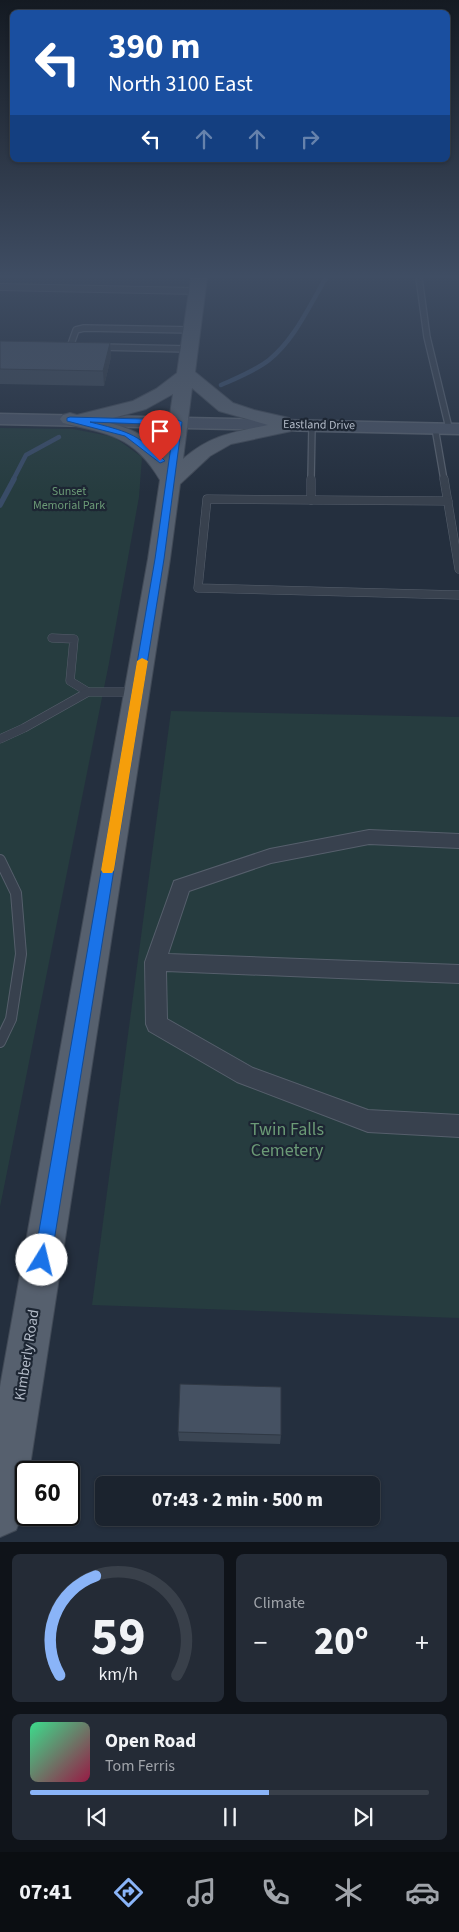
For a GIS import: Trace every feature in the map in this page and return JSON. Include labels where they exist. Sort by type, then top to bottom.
[{"type":"main road","points":[[70,419],[125,411],[143,404],[170,389],[189,351],[226,406],[249,415],[303,425]]},
{"type":"main road","name":"Kimberly Road","points":[[0,1514],[137,692],[171,481],[189,351]]},
{"type":"main road","name":"Eastland Drive","points":[[0,418],[448,428]]},
{"type":"main road","points":[[70,419],[128,434],[148,448],[160,461],[171,481],[203,452],[225,440],[303,425]]},
{"type":"street","points":[[459,841],[369,837],[270,856],[181,886],[155,962],[157,1024],[245,1075],[368,1121],[459,1126]]},
{"type":"street","points":[[155,962],[459,974]]},
{"type":"lane","points":[[164,350],[189,351]]},
{"type":"lane","points":[[183,350],[189,351]]},
{"type":"lane","points":[[430,350],[448,428],[448,501],[459,569]]},
{"type":"lane","points":[[303,425],[311,500]]},
{"type":"lane","points":[[448,501],[207,500],[198,588],[459,595]]},
{"type":"lane","points":[[52,638],[74,639],[70,681],[88,692]]},
{"type":"lane","points":[[0,739],[24,728],[88,692],[137,692]]},
{"type":"lane","points":[[0,860],[16,893],[21,954],[12,1018],[0,1042]]},
{"type":"green space","name":"Sunset Memorial Park","points":[[0,428],[73,429],[114,437],[142,457],[139,497],[109,663],[0,1207]]},
{"type":"green space","name":"Twin Falls Cemetery","points":[[171,711],[459,717],[459,1318],[92,1305]]},
{"type":"building","points":[[0,350],[108,350],[103,371],[0,369]]},
{"type":"building","points":[[180,1384],[281,1387],[281,1435],[178,1432]]},
{"type":"waterway","points":[[221,385],[258,368],[280,350]]},
{"type":"waterway","points":[[13,480],[26,455],[59,437]]},
{"type":"waterway","points":[[0,505],[14,479]]},
{"type":"slow traffic","points":[[107,870],[142,661]]},
{"type":"route","points":[[42,1260],[159,559],[178,422],[70,419],[128,434],[148,448],[160,461]]}]
